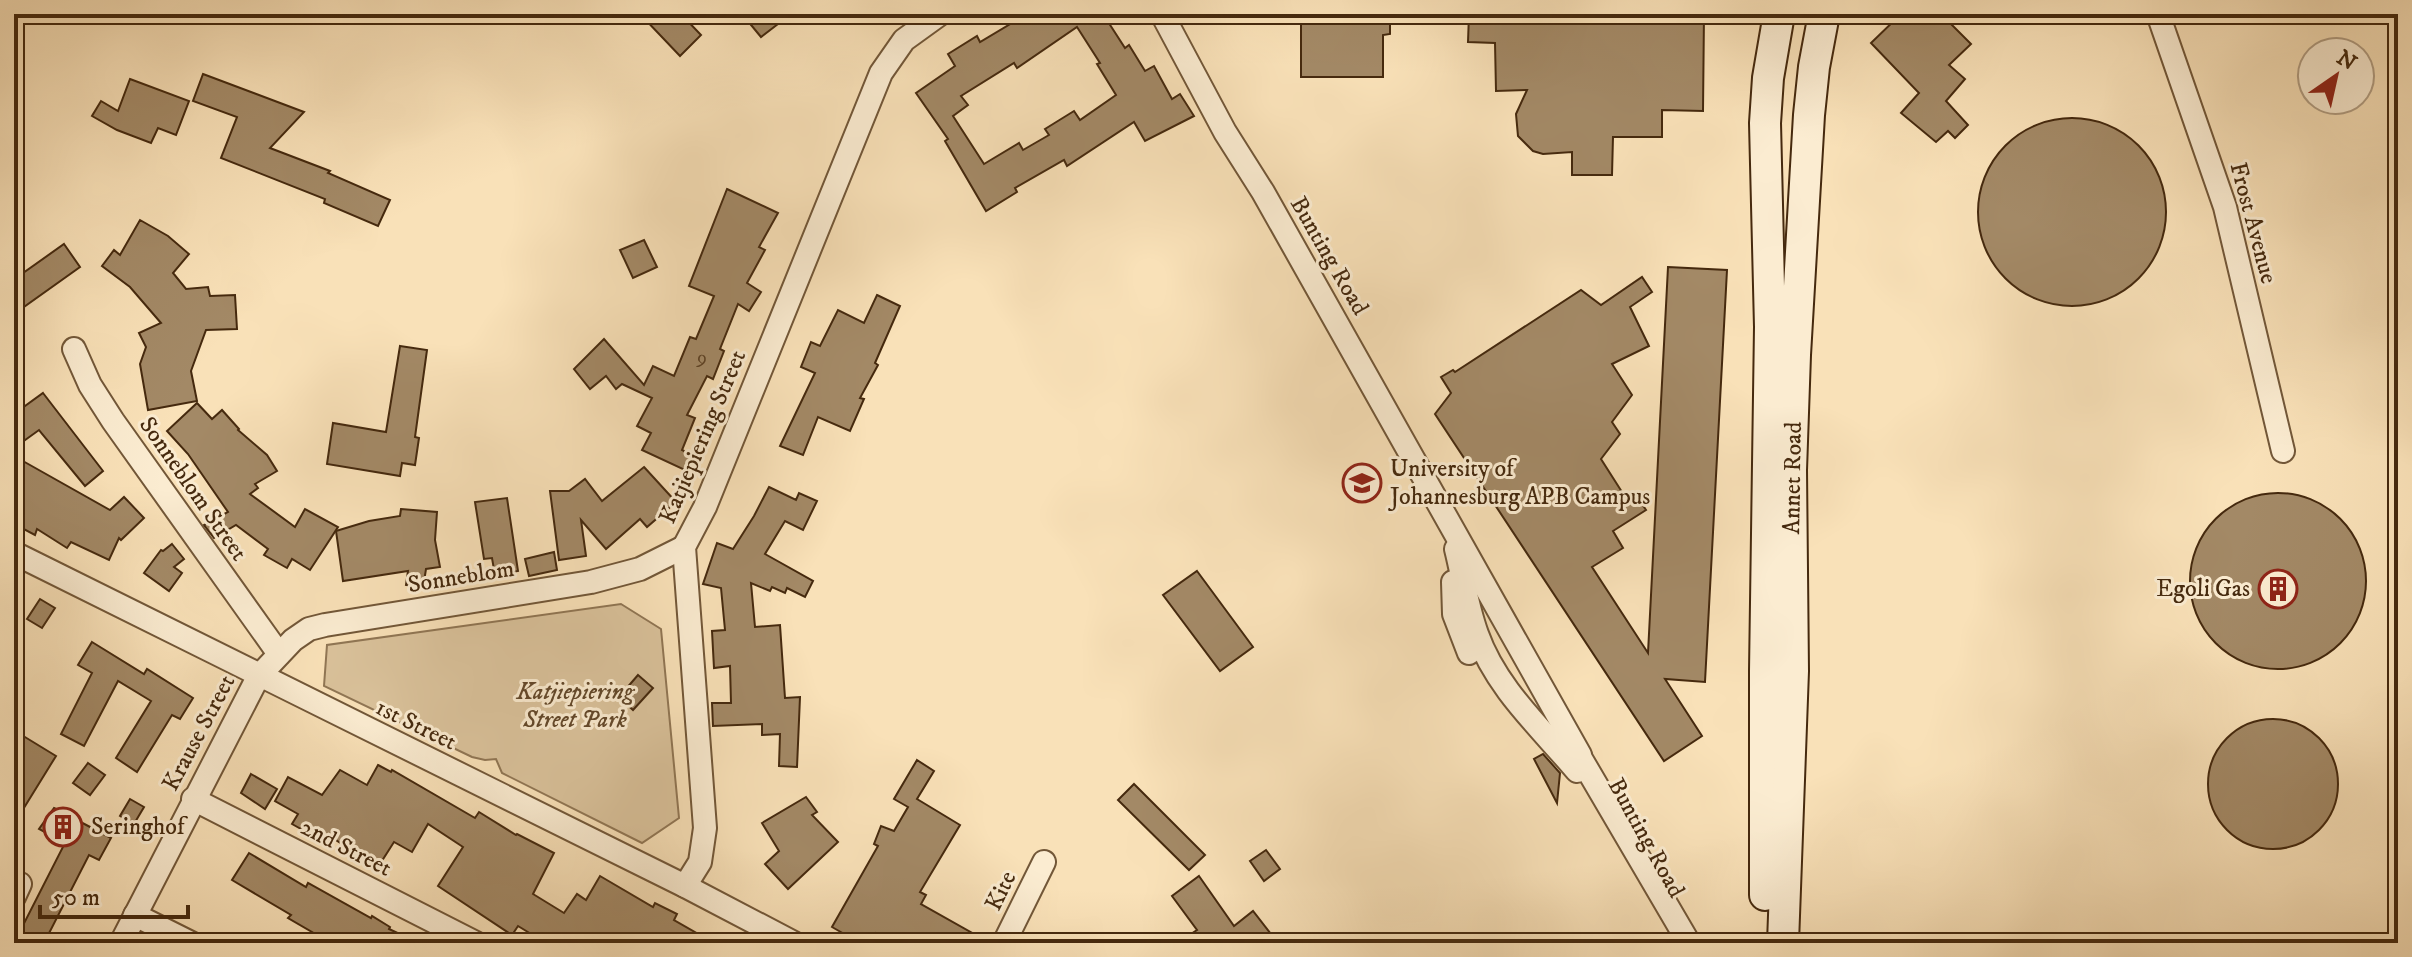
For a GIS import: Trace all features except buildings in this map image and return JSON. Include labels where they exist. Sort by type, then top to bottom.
[{"type":"main road","name":"Annet Road","points":[[1779,14],[1768,78],[1765,123],[1779,671],[1777,839],[1783,943]]},
{"type":"main road","name":"Annet Road","points":[[1779,671],[1809,115],[1824,14]]},
{"type":"main road","name":"Annet Road","points":[[1764,943],[1777,839]]},
{"type":"street","name":"Katjiepiering Street","points":[[685,886],[700,862],[705,828],[684,547],[705,507],[881,73],[904,40],[940,14]]},
{"type":"street","name":"Bunting Road","points":[[1162,14],[1225,132],[1263,192],[1451,524],[1514,657],[1580,755],[1689,943]]},
{"type":"street","name":"Frost Avenue","points":[[2158,14],[2225,207],[2283,451]]},
{"type":"street","name":"Sonneblom Street","points":[[74,349],[90,385],[113,421],[279,654]]},
{"type":"street","name":"Bunting Road","points":[[1451,524],[1469,607],[1481,643],[1500,679],[1582,779],[1675,943]]},
{"type":"street","name":"Sonneblom","points":[[258,677],[309,629],[591,582],[640,569],[684,547]]},
{"type":"street","name":"1st Street","points":[[14,553],[794,943]]},
{"type":"street","name":"Krause Street","points":[[121,943],[258,677]]},
{"type":"street","name":"2nd Street","points":[[193,799],[476,943]]},
{"type":"street","name":"Kite","points":[[1004,943],[1044,862]]},
{"type":"street","points":[[135,915],[191,943]]},
{"type":"green space","name":"Katjiepiering Street Park","points":[[621,604],[661,629],[679,818],[642,843],[502,773],[496,759],[472,757],[324,686],[327,645]]},
{"type":"place","name":"University of Johannesburg APB Campus","points":[[1362,483]]},
{"type":"place","name":"Egoli Gas","points":[[2278,589]]},
{"type":"place","name":"Seringhof","points":[[63,827]]}]
